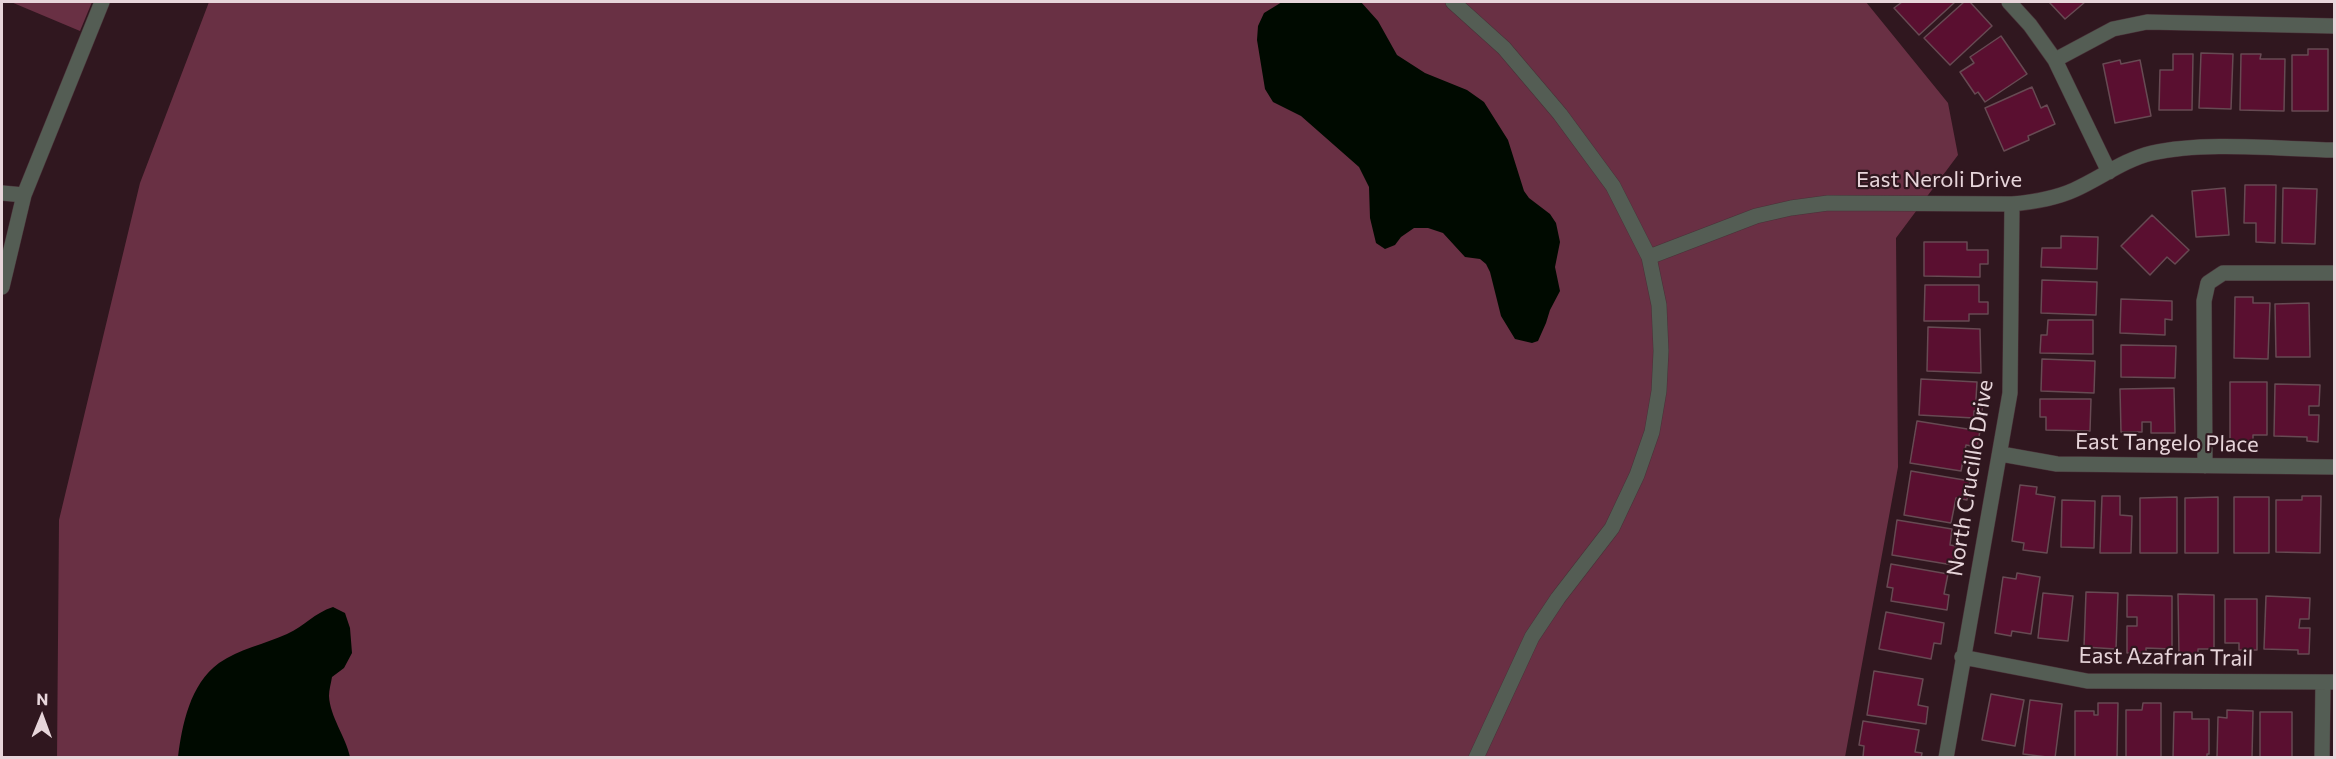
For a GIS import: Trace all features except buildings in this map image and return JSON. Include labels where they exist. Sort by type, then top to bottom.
[{"type":"street","points":[[2,287],[24,195],[102,2]]},
{"type":"street","points":[[1453,2],[1504,48],[1560,114],[1613,186],[1649,256],[1659,305],[1661,351],[1659,391],[1652,432],[1637,475],[1612,528],[1558,598],[1532,637],[1476,758]]},
{"type":"street","points":[[2009,2],[2030,25],[2055,60],[2109,172]]},
{"type":"street","points":[[2055,60],[2113,29],[2147,22],[2334,26]]},
{"type":"street","name":"East Neroli Drive","points":[[1649,256],[1756,216],[1791,208],[1828,203],[2012,204],[2042,201],[2074,190],[2126,162],[2153,153],[2194,148],[2334,150]]},
{"type":"street","points":[[2,193],[24,195]]},
{"type":"street","name":"North Crucillo Drive","points":[[1946,758],[2010,393],[2012,204]]},
{"type":"street","points":[[2205,466],[2204,300],[2208,283],[2223,273],[2334,273]]},
{"type":"street","name":"East Tangelo Place","points":[[2001,454],[2057,464],[2334,467]]},
{"type":"street","name":"East Azafran Trail","points":[[1962,657],[2087,681],[2329,682]]},
{"type":"street","points":[[2322,758],[2329,682]]},
{"type":"shaded area","points":[[11,2],[92,2],[80,31]]},
{"type":"shaded area","points":[[209,2],[1866,2],[1948,103],[1958,155],[1896,238],[1898,467],[1845,757],[57,758],[59,520],[140,183]]},
{"type":"shaded area","points":[[1282,2],[1361,2],[1378,21],[1397,55],[1425,73],[1467,90],[1484,102],[1508,140],[1524,191],[1529,198],[1550,214],[1556,223],[1560,242],[1555,267],[1560,291],[1538,341],[1532,343],[1515,339],[1501,316],[1486,264],[1480,259],[1465,257],[1443,233],[1428,228],[1414,228],[1401,237],[1395,245],[1385,249],[1376,243],[1370,218],[1369,187],[1359,167],[1301,116],[1273,102],[1265,89],[1257,40],[1258,26],[1264,13]]},
{"type":"shaded area","points":[[333,607],[345,613],[350,628],[352,653],[344,668],[332,677],[329,696],[332,712],[350,757],[178,757],[189,706],[201,682],[209,672],[227,658],[287,634]]}]
